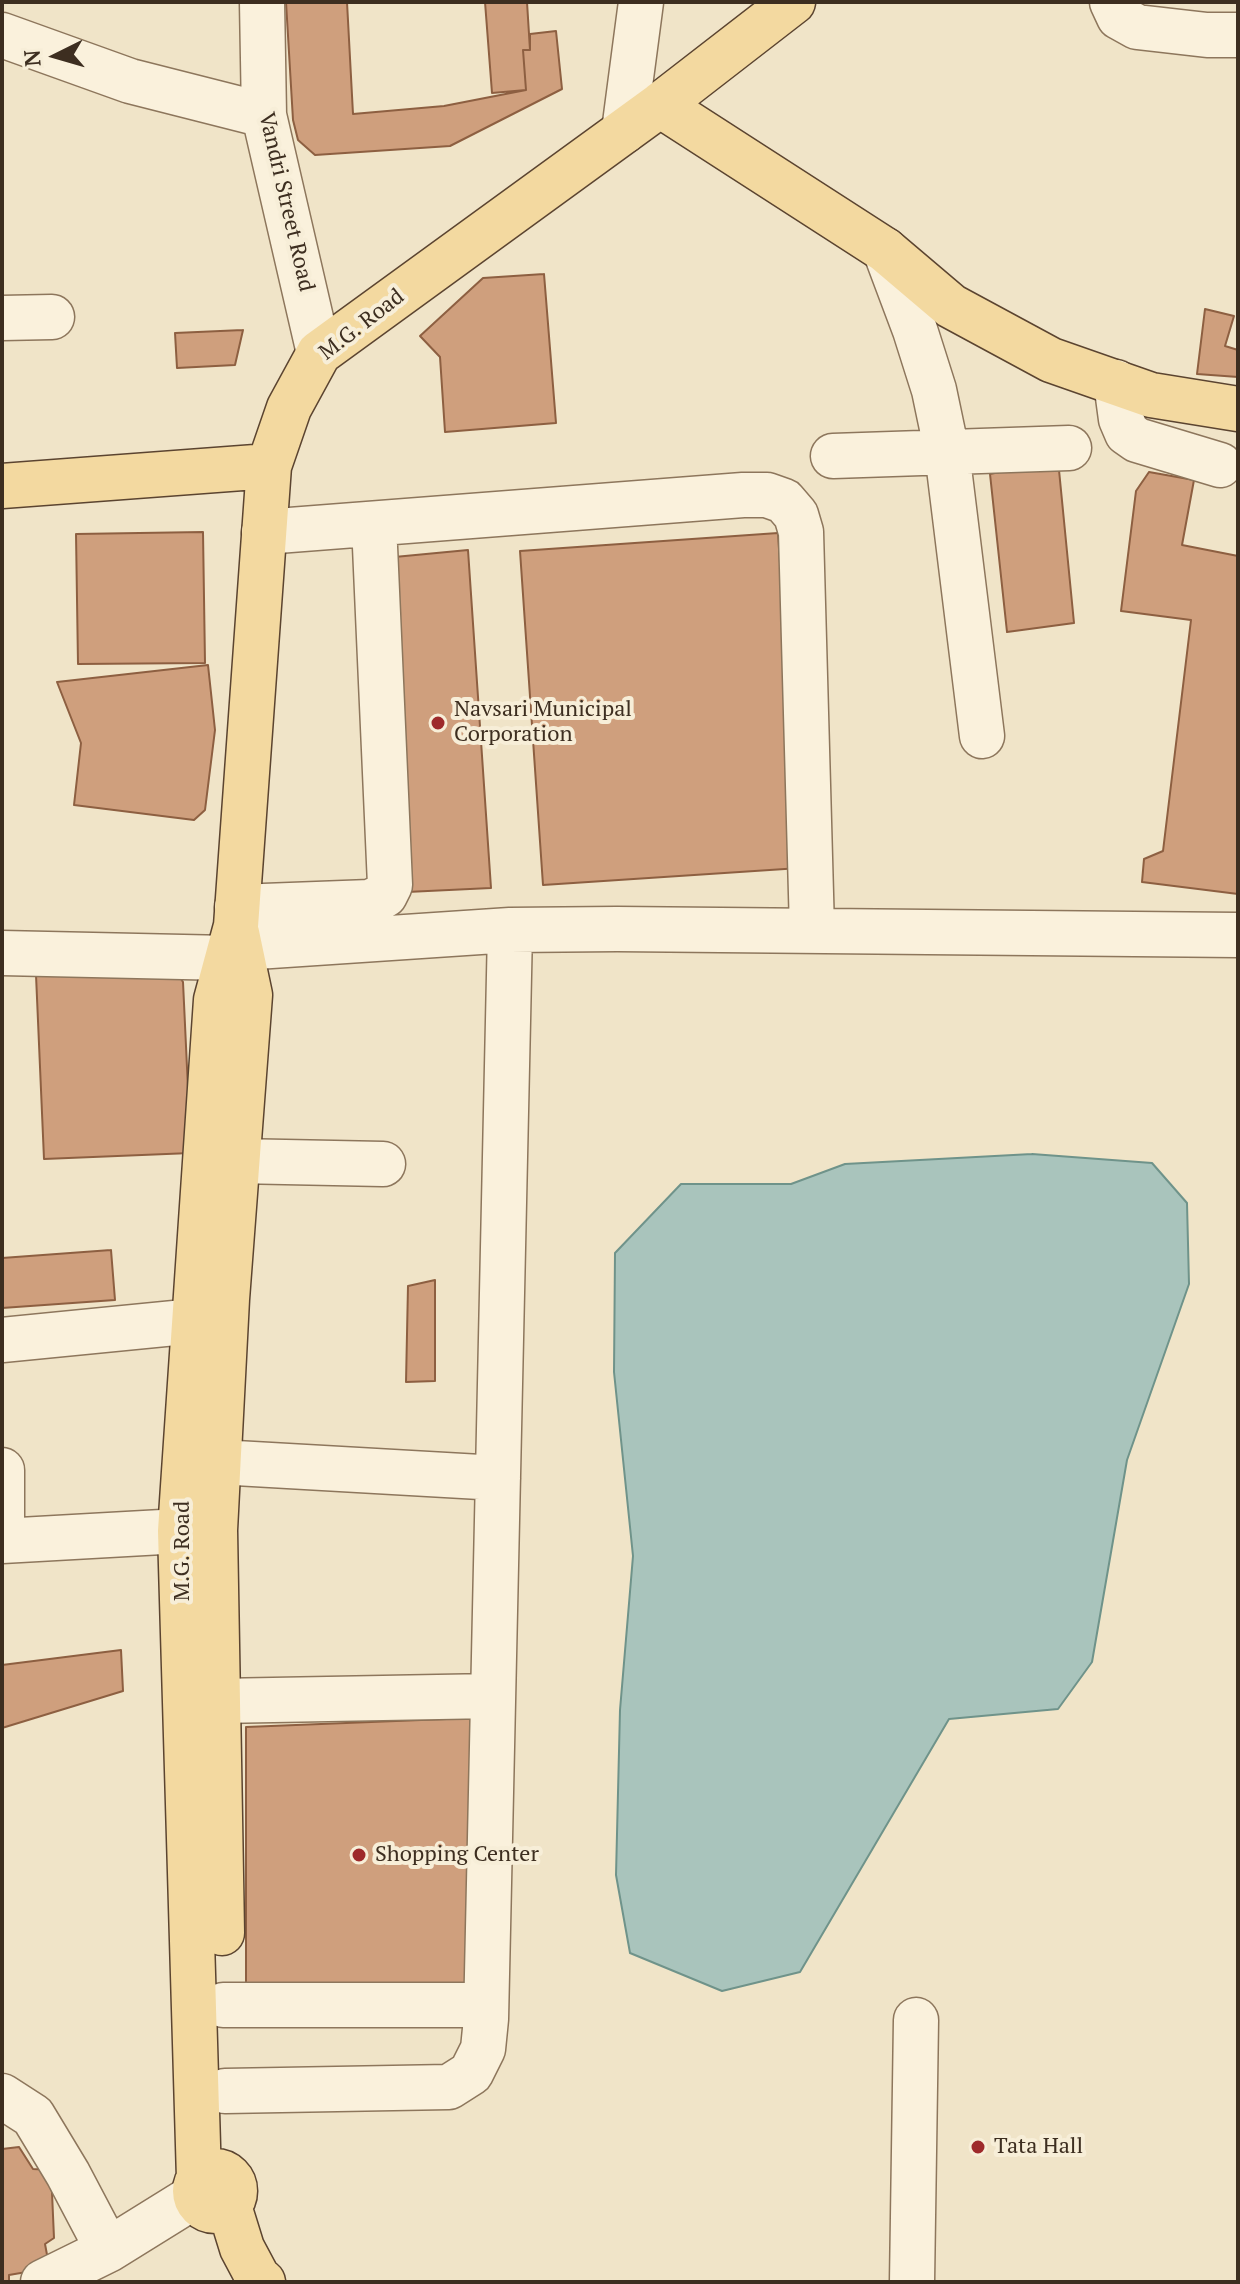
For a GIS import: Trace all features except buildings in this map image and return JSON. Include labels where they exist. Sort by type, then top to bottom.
[{"type":"main road","name":"M.G. Road","points":[[233,2282],[211,2193],[180,1531],[216,1000],[236,935],[269,466],[289,408],[319,353],[797,4]]},
{"type":"main road","points":[[660,105],[885,250],[951,306],[1051,360],[1151,395],[1238,409]]},
{"type":"main road","points":[[2,486],[269,466]]},
{"type":"main road","name":"M.G. Road","points":[[236,935],[250,995],[236,1161],[215,1530],[225,2091],[211,2193],[263,2282]]},
{"type":"street","name":"Vandri Street Road","points":[[262,2],[264,115],[319,353]]},
{"type":"street","points":[[624,131],[641,2]]},
{"type":"street","points":[[1112,2],[1119,17],[1137,27],[1207,35],[1238,35]]},
{"type":"street","points":[[2,35],[130,81],[264,115]]},
{"type":"street","points":[[885,250],[934,390],[947,452],[982,736]]},
{"type":"street","points":[[2,318],[52,317]]},
{"type":"street","points":[[1116,382],[1121,419],[1127,433],[1137,440],[1220,465]]},
{"type":"street","points":[[833,456],[1069,448]]},
{"type":"street","points":[[264,532],[743,495],[767,495],[784,501],[796,515],[801,532],[812,930]]},
{"type":"street","points":[[236,935],[370,902],[385,895],[390,885],[374,524]]},
{"type":"street","points":[[225,2091],[449,2087],[471,2073],[483,2049],[510,930]]},
{"type":"street","points":[[2,953],[236,935],[510,930],[1238,935]]},
{"type":"street","points":[[236,1161],[383,1164]]},
{"type":"street","points":[[2,1340],[195,1321]]},
{"type":"street","points":[[218,1462],[498,1478]]},
{"type":"street","points":[[2,1470],[2,1524]]},
{"type":"street","points":[[2,1541],[180,1531]]},
{"type":"street","points":[[218,1701],[493,1696]]},
{"type":"street","points":[[223,2005],[486,2005]]},
{"type":"street","points":[[912,2282],[916,2020]]},
{"type":"street","points":[[2,2096],[33,2116],[108,2250]]},
{"type":"street","points":[[43,2282],[211,2193]]},
{"type":"water","points":[[1032,1154],[1152,1163],[1187,1203],[1189,1284],[1127,1460],[1092,1662],[1058,1709],[949,1719],[800,1972],[722,1991],[630,1953],[616,1875],[620,1710],[633,1556],[614,1372],[615,1253],[681,1184],[791,1184],[845,1164]]},
{"type":"place","name":"Navsari Municipal Corporation","points":[[438,723]]},
{"type":"place","name":"Shopping Center","points":[[359,1855]]},
{"type":"place","name":"Tata Hall","points":[[978,2147]]}]
